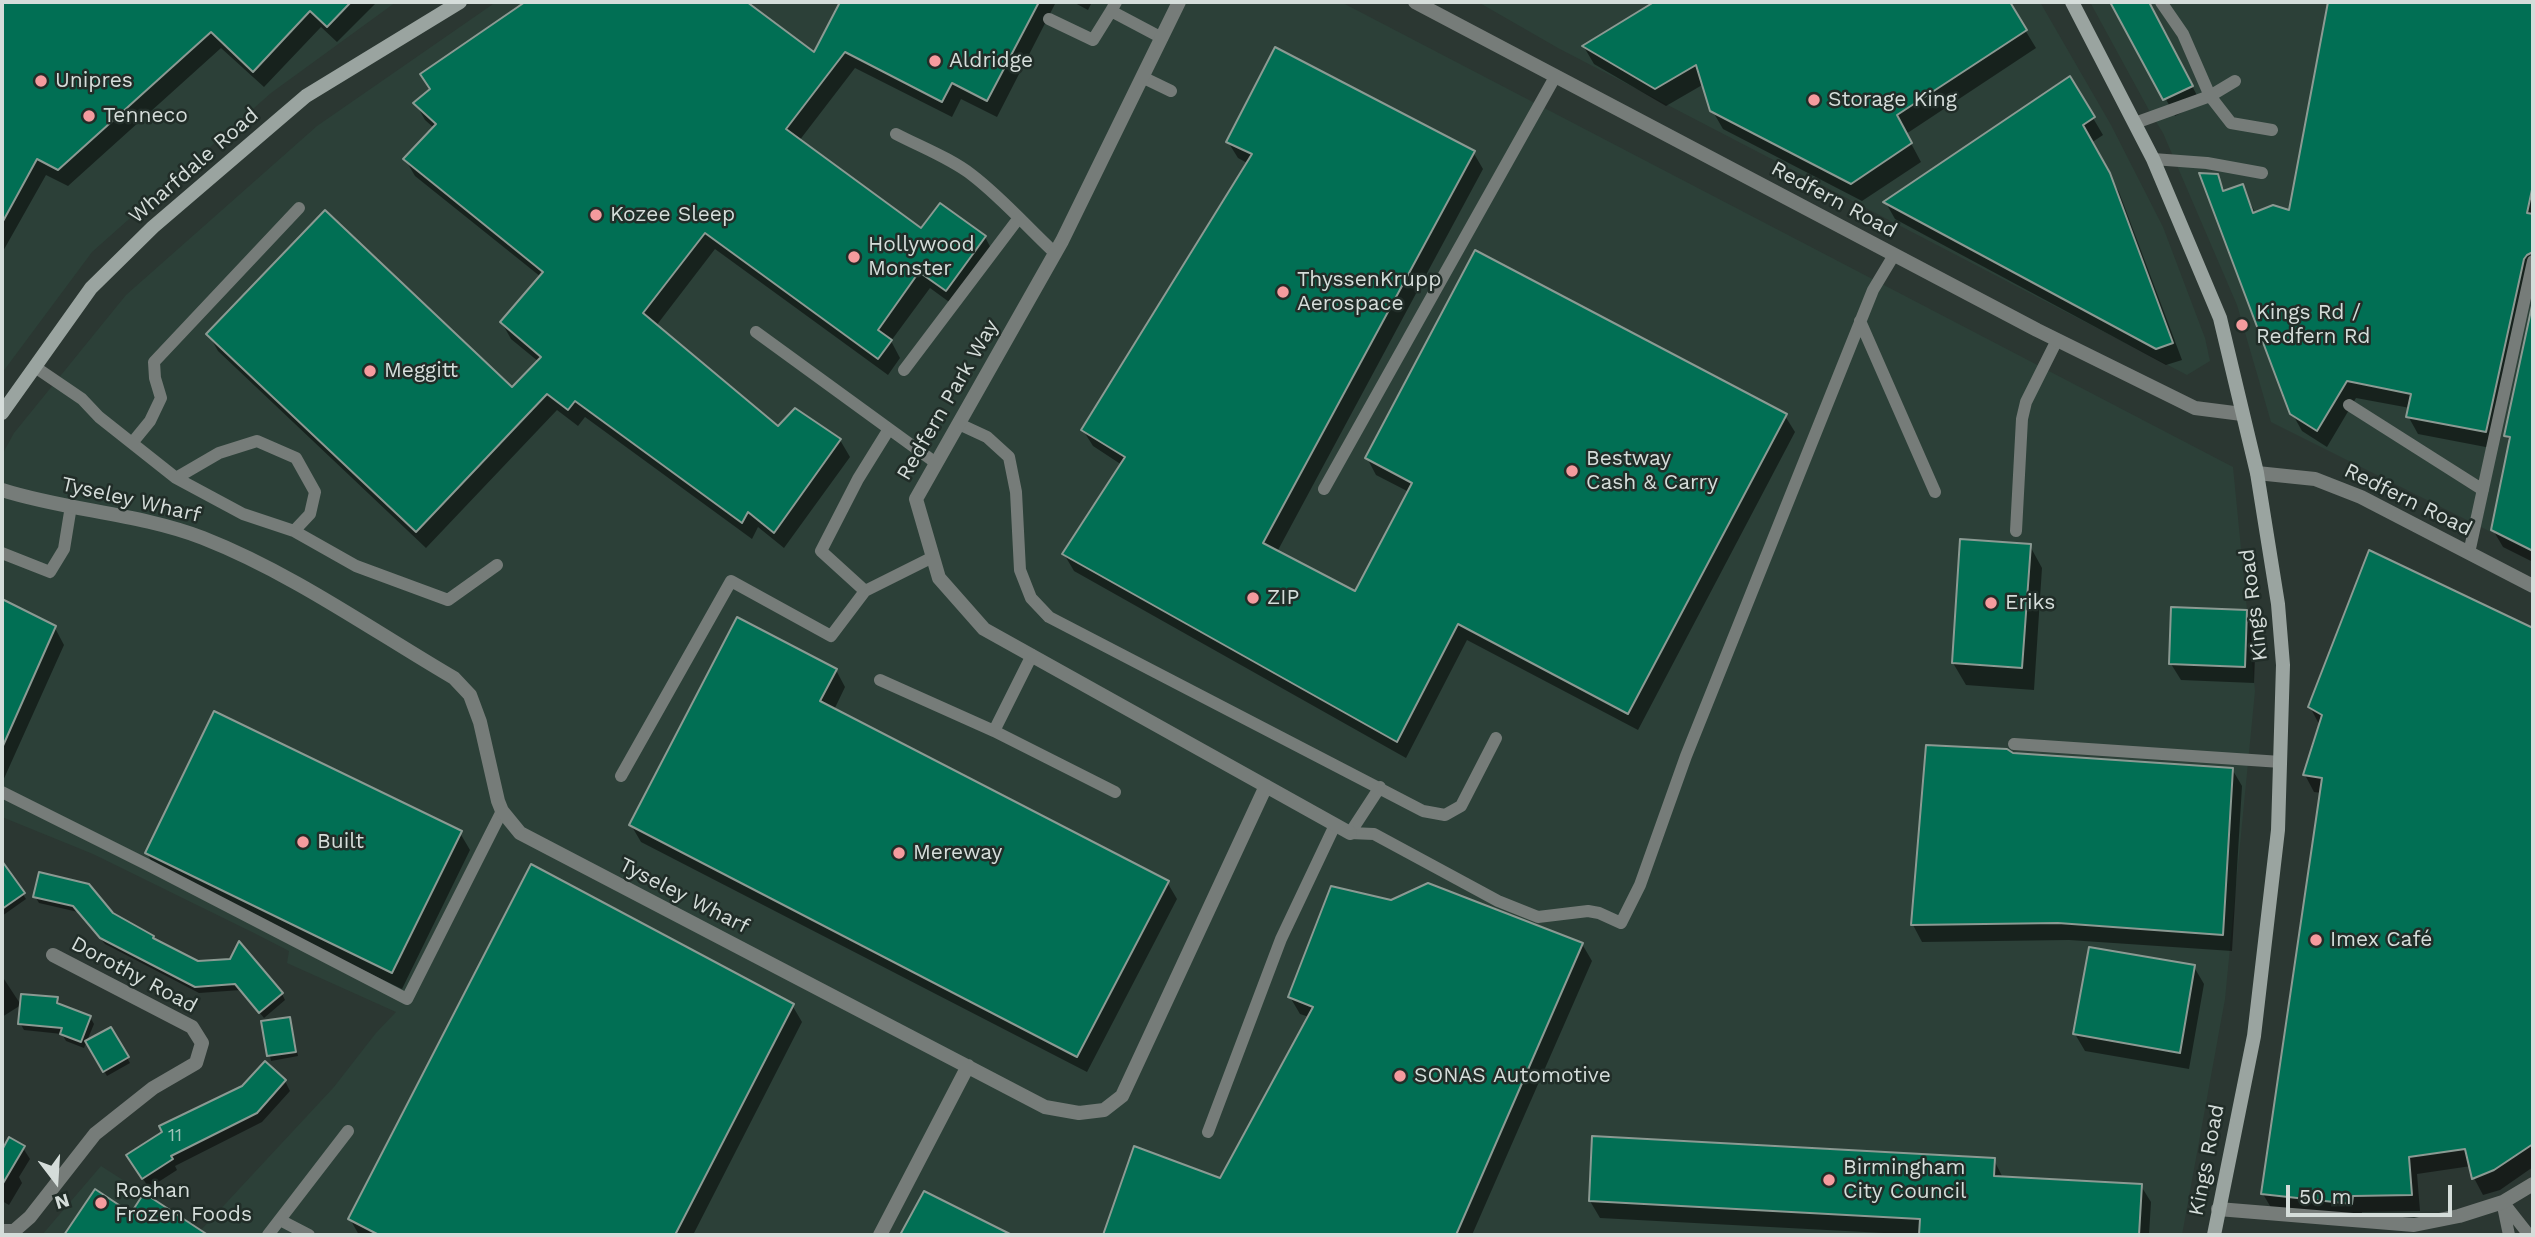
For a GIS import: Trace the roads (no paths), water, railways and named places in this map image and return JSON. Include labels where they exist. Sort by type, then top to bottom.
[{"type":"street","name":"Wharfdale Road","points":[[2,413],[92,288],[163,218],[306,96],[460,2]]},
{"type":"street","name":"Redfern Park Way","points":[[1179,2],[1055,253],[916,499],[939,579],[984,629],[1350,833]]},
{"type":"street","name":"Redfern Road","points":[[1415,2],[2057,340],[2195,408],[2242,414]]},
{"type":"street","name":"Kings Road","points":[[2072,2],[2153,159],[2220,318],[2257,473],[2277,604],[2283,665],[2278,830],[2254,1036],[2214,1235]]},
{"type":"street","name":"Redfern Road","points":[[2257,473],[2302,477],[2361,497],[2533,586]]},
{"type":"street","name":"Tyseley Wharf","points":[[2,490],[31,499],[116,513],[202,538],[284,577],[454,678],[470,695],[480,722],[502,811],[520,834],[1045,1107],[1079,1113],[1104,1110],[1122,1096],[1266,786]]},
{"type":"street","name":"Dorothy Road","points":[[10,1232],[30,1217],[94,1134],[153,1088],[196,1063],[202,1043],[192,1027],[53,955]]},
{"type":"street","points":[[880,1235],[968,1066]]},
{"type":"street","points":[[2218,1209],[2414,1225],[2459,1216],[2503,1202],[2533,1184]]},
{"type":"lane","points":[[2161,2],[2183,34],[2210,96],[2231,123],[2272,130]]},
{"type":"lane","points":[[1049,19],[1093,40],[1113,6],[1162,38]]},
{"type":"lane","points":[[1142,77],[1171,91]]},
{"type":"lane","points":[[1324,489],[1555,77]]},
{"type":"lane","points":[[2135,123],[2210,96],[2235,81]]},
{"type":"lane","points":[[896,134],[970,173],[1003,201],[1018,219],[1055,253]]},
{"type":"lane","points":[[2153,159],[2207,163],[2262,173]]},
{"type":"lane","points":[[132,443],[150,421],[161,397],[155,378],[154,362],[299,208]]},
{"type":"lane","points":[[905,370],[1018,219]]},
{"type":"lane","points":[[1350,833],[1374,834],[1499,901],[1538,917],[1588,911],[1621,923],[1640,885],[1686,756],[1860,321],[1873,290],[1894,255]]},
{"type":"lane","points":[[2469,553],[2533,261]]},
{"type":"lane","points":[[1860,321],[1935,492]]},
{"type":"lane","points":[[756,332],[936,463]]},
{"type":"lane","points":[[2016,531],[2022,419],[2026,402],[2057,340]]},
{"type":"lane","points":[[35,367],[82,399],[99,417],[176,478],[243,514],[294,531],[356,566],[448,600],[497,565]]},
{"type":"lane","points":[[2349,405],[2483,490]]},
{"type":"lane","points":[[959,424],[987,437],[1009,457],[1016,492],[1020,570],[1031,598],[1049,617],[1423,811],[1445,815],[1461,806],[1496,738]]},
{"type":"lane","points":[[865,591],[821,551],[888,429]]},
{"type":"lane","points":[[176,478],[219,453],[257,441],[296,458],[315,492],[310,514],[294,531]]},
{"type":"lane","points":[[2,553],[50,572],[64,548],[71,506]]},
{"type":"lane","points":[[621,776],[731,581],[831,636],[865,591],[933,557]]},
{"type":"lane","points":[[994,732],[1032,655]]},
{"type":"lane","points":[[880,680],[994,732],[1115,792]]},
{"type":"lane","points":[[2014,744],[2281,762]]},
{"type":"lane","points":[[1350,833],[1380,787]]},
{"type":"lane","points":[[2,792],[407,999],[502,811]]},
{"type":"lane","points":[[1208,1132],[1281,939],[1335,825]]},
{"type":"lane","points":[[268,1235],[348,1131]]},
{"type":"lane","points":[[2503,1202],[2509,1235]]},
{"type":"lane","points":[[2503,1202],[2529,1235]]},
{"type":"lane","points":[[280,1220],[309,1235]]},
{"type":"place","name":"Aldridge","points":[[935,61]]},
{"type":"place","name":"Unipres","points":[[41,81]]},
{"type":"place","name":"Storage King","points":[[1814,100]]},
{"type":"place","name":"Tenneco","points":[[89,116]]},
{"type":"place","name":"Kozee Sleep","points":[[596,215]]},
{"type":"place","name":"Hollywood Monster","points":[[854,257]]},
{"type":"place","name":"ThyssenKrupp Aerospace","points":[[1283,292]]},
{"type":"place","name":"Kings Rd / Redfern Rd","points":[[2242,325]]},
{"type":"place","name":"Meggitt","points":[[370,371]]},
{"type":"place","name":"Bestway Cash & Carry","points":[[1572,471]]},
{"type":"place","name":"ZIP","points":[[1253,598]]},
{"type":"place","name":"Eriks","points":[[1991,603]]},
{"type":"place","name":"Built","points":[[303,842]]},
{"type":"place","name":"Mereway","points":[[899,853]]},
{"type":"place","name":"Imex Café","points":[[2316,940]]},
{"type":"place","name":"SONAS Automotive","points":[[1400,1076]]},
{"type":"place","name":"Birmingham City Council","points":[[1829,1180]]},
{"type":"place","name":"Roshan Frozen Foods","points":[[101,1203]]}]
